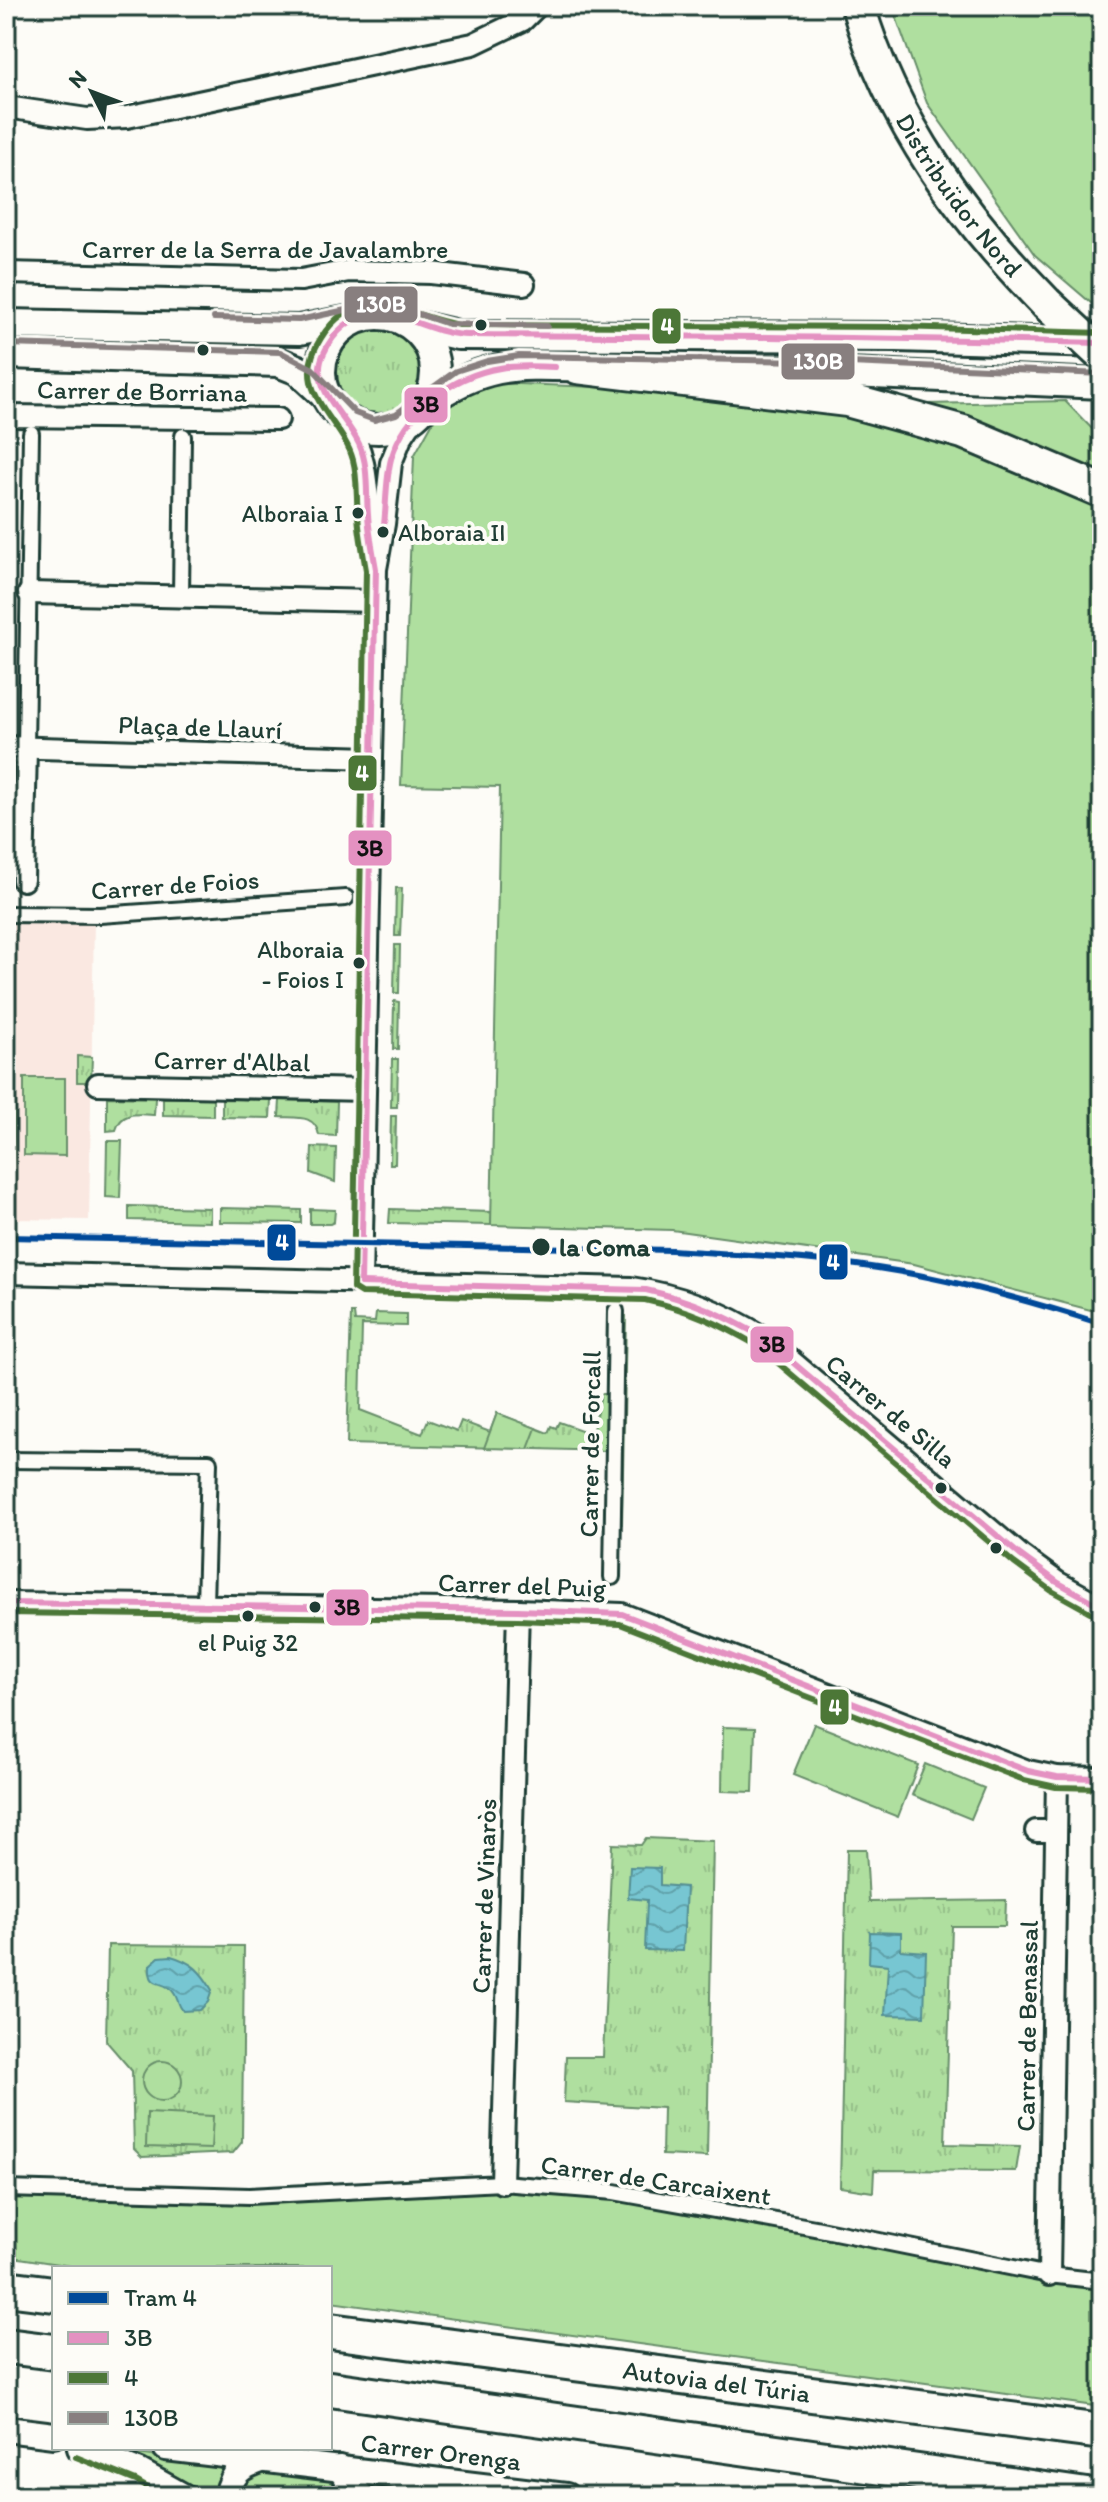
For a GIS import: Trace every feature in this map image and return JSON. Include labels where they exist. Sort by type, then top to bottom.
[{"type":"highway","points":[[6,2288],[52,2294]]},
{"type":"highway","name":"Autovia del Túria","points":[[332,2331],[1102,2432]]},
{"type":"highway","points":[[6,2346],[52,2352]]},
{"type":"highway","points":[[332,2389],[1087,2496]]},
{"type":"main road","name":"Distribuïdor Nord","points":[[858,6],[877,61],[922,148],[973,223],[998,254],[1102,355]]},
{"type":"main road","points":[[6,324],[299,330],[374,314],[393,316],[410,324],[458,335],[897,337],[1102,343]]},
{"type":"main road","points":[[325,395],[320,377],[321,359],[328,342],[340,328],[355,318]]},
{"type":"main road","points":[[410,324],[423,336],[434,360],[434,387],[421,409]]},
{"type":"main road","points":[[6,354],[278,362],[298,370],[325,395],[344,419],[361,427],[380,430],[399,425],[459,381],[480,372],[520,366],[804,371],[1102,384]]},
{"type":"main road","points":[[6,371],[112,371],[154,357]]},
{"type":"main road","points":[[577,367],[847,400],[963,432],[1102,491]]},
{"type":"street","points":[[6,107],[87,119],[127,117],[473,44],[523,20],[537,6]]},
{"type":"street","name":"Carrer de la Serra de Javalambre","points":[[6,273],[301,280],[349,271],[417,272],[524,284]]},
{"type":"street","points":[[361,1283],[376,569],[391,463],[401,438],[421,409]]},
{"type":"street","name":"Carrer de Borriana","points":[[6,416],[278,419]]},
{"type":"street","points":[[344,419],[361,447],[365,462],[368,525],[376,569]]},
{"type":"street","points":[[23,880],[16,748],[29,593],[31,433]]},
{"type":"street","points":[[181,595],[183,436]]},
{"type":"street","points":[[29,593],[375,601]]},
{"type":"street","name":"Plaça de Llaurí","points":[[16,748],[372,758]]},
{"type":"street","name":"Carrer de Foios","points":[[6,914],[100,915],[346,898]]},
{"type":"street","name":"Carrer d'Albal","points":[[98,1084],[365,1090]]},
{"type":"street","name":"Carrer de Silla","points":[[6,1273],[631,1288],[686,1299],[724,1315],[764,1338],[1029,1562],[1102,1607]]},
{"type":"street","name":"Carrer de Forcall","points":[[612,1577],[616,1311]]},
{"type":"street","points":[[6,1460],[209,1462],[205,1604]]},
{"type":"street","name":"Carrer del Puig","points":[[6,1603],[205,1604],[622,1614],[1028,1771],[1057,1777],[1102,1778]]},
{"type":"street","name":"Carrer de Vinaròs","points":[[502,2183],[518,1610]]},
{"type":"street","name":"Carrer de Benassal","points":[[1049,2275],[1046,1831],[1057,1777]]},
{"type":"street","name":"Carrer de Carcaixent","points":[[6,2189],[249,2196],[502,2183],[614,2192],[1049,2275],[1102,2281]]},
{"type":"street","points":[[6,2429],[51,2435]]},
{"type":"street","points":[[85,2450],[140,2472],[183,2496]]},
{"type":"street","name":"Carrer Orenga","points":[[184,2450],[566,2496]]},
{"type":"street","points":[[227,2496],[231,2479],[243,2466],[264,2459]]},
{"type":"street","points":[[339,2468],[361,2496]]},
{"type":"shaded area","points":[[6,919],[94,920],[89,1220],[6,1219]]},
{"type":"green space","points":[[892,6],[1102,6],[1102,304],[1091,303],[1035,255],[927,103]]},
{"type":"green space","points":[[378,326],[403,333],[415,345],[422,370],[415,395],[403,407],[378,414],[353,407],[341,395],[334,370],[341,345],[353,333]]},
{"type":"green space","points":[[492,383],[701,391],[837,406],[1065,401],[1102,439],[1102,1313],[914,1264],[672,1230],[491,1225],[500,787],[401,785],[414,456],[439,411]]},
{"type":"green space","points":[[396,888],[402,888],[400,936],[395,936]]},
{"type":"green space","points":[[395,945],[400,945],[399,993],[394,993]]},
{"type":"green space","points":[[394,1001],[399,1002],[398,1049],[393,1049]]},
{"type":"green space","points":[[77,1056],[92,1057],[91,1082],[77,1082]]},
{"type":"green space","points":[[392,1059],[398,1059],[397,1107],[391,1107]]},
{"type":"green space","points":[[6,1062],[16,1062],[13,1174],[6,1174]]},
{"type":"green space","points":[[24,1078],[65,1078],[65,1156],[24,1155]]},
{"type":"green space","points":[[107,1097],[155,1098],[154,1115],[126,1117],[116,1130],[107,1131]]},
{"type":"green space","points":[[163,1098],[213,1098],[213,1116],[163,1115]]},
{"type":"green space","points":[[222,1099],[271,1100],[270,1118],[222,1117]]},
{"type":"green space","points":[[280,1100],[337,1102],[336,1136],[319,1135],[314,1123],[304,1118],[279,1117]]},
{"type":"green space","points":[[391,1116],[396,1116],[395,1164],[390,1164]]},
{"type":"green space","points":[[107,1141],[122,1141],[120,1198],[106,1197]]},
{"type":"green space","points":[[312,1147],[336,1148],[335,1182],[311,1173]]},
{"type":"green space","points":[[129,1206],[210,1208],[210,1222],[129,1220]]},
{"type":"green space","points":[[220,1208],[301,1210],[301,1223],[220,1222]]},
{"type":"green space","points":[[310,1209],[335,1210],[334,1222],[310,1224]]},
{"type":"green space","points":[[390,1209],[492,1212],[491,1225],[389,1223]]},
{"type":"green space","points":[[351,1313],[354,1313],[355,1321],[375,1322],[376,1313],[406,1314],[406,1326],[362,1325],[360,1410],[422,1434],[428,1420],[457,1431],[461,1421],[490,1432],[497,1413],[548,1433],[551,1426],[556,1428],[559,1422],[592,1434],[601,1394],[606,1394],[611,1397],[609,1451],[347,1444]]},
{"type":"green space","points":[[621,1316],[626,1316],[622,1524],[616,1524]]},
{"type":"green space","points":[[497,1413],[536,1428],[528,1449],[484,1448]]},
{"type":"green space","points":[[814,1724],[918,1765],[898,1817],[793,1775]]},
{"type":"green space","points":[[723,1727],[755,1728],[753,1792],[722,1791]]},
{"type":"green space","points":[[925,1764],[984,1788],[971,1819],[912,1795]]},
{"type":"green space","points":[[646,1838],[713,1841],[707,2157],[662,2155],[663,2108],[564,2102],[566,2057],[603,2057],[612,1844],[641,1845]]},
{"type":"green space","points":[[847,1849],[866,1849],[869,1902],[1006,1900],[1005,1926],[952,1926],[945,2144],[1020,2146],[1016,2171],[874,2170],[873,2192],[840,2187]]},
{"type":"green space","points":[[108,1945],[244,1946],[242,2142],[233,2153],[142,2157],[134,2149],[132,2071],[106,2041]]},
{"type":"green space","points":[[162,2061],[176,2067],[182,2081],[176,2095],[162,2101],[148,2095],[142,2081],[148,2067]]},
{"type":"green space","points":[[147,2113],[213,2116],[211,2149],[146,2147]]},
{"type":"green space","points":[[606,2186],[1102,2278],[1102,2407],[332,2302],[332,2266],[71,2266],[6,2256],[6,2191]]},
{"type":"green space","points":[[104,2450],[228,2467],[218,2484],[216,2496],[193,2496]]},
{"type":"green space","points":[[256,2469],[318,2476],[339,2487],[346,2496],[234,2496],[237,2486]]},
{"type":"water","points":[[630,1867],[660,1868],[660,1885],[686,1887],[683,1951],[645,1950],[647,1900],[628,1898]]},
{"type":"water","points":[[870,1932],[901,1933],[901,1950],[926,1952],[924,2016],[885,2015],[888,1965],[869,1963]]},
{"type":"water","points":[[171,1956],[195,1968],[212,1990],[208,2002],[200,2010],[183,2011],[170,1989],[152,1978],[150,1965],[159,1957]]},
{"type":"tram line","name":"4","points":[[6,1237],[672,1250],[787,1258],[845,1263],[927,1277],[1102,1324]]},
{"type":"transit line","name":"130B","points":[[214,318],[299,320],[374,304],[395,306],[448,324],[547,326]]},
{"type":"transit line","name":"4","points":[[1097,1616],[1052,1591],[1014,1563],[758,1346],[703,1318],[645,1300],[361,1293],[353,1288],[366,570],[353,460],[318,400],[310,370],[317,344],[336,320],[351,309],[368,305],[403,309],[459,325],[897,327],[1102,333]]},
{"type":"transit line","name":"3B","points":[[361,1283],[376,569],[362,452],[330,400],[320,377],[320,365],[332,339],[350,322],[374,314],[468,335],[1102,343]]},
{"type":"transit line","name":"130B","points":[[6,344],[280,352],[313,369],[355,413],[374,420],[396,414],[456,371],[487,361],[519,356],[804,361],[1102,374]]},
{"type":"transit line","name":"3B","points":[[383,532],[391,459],[407,426],[419,411],[448,388],[482,372],[514,366],[555,367]]},
{"type":"transit line","name":"3B","points":[[361,1283],[646,1290],[707,1309],[764,1338],[1020,1555],[1057,1582],[1102,1607]]},
{"type":"transit line","name":"3B","points":[[6,1603],[622,1614],[1028,1771],[1057,1777],[1102,1778]]},
{"type":"transit line","name":"4","points":[[6,1613],[620,1624],[1024,1780],[1056,1787],[1102,1788]]},
{"type":"transit line","name":"4","points":[[76,2457],[136,2481],[162,2496]]},
{"type":"place","name":"Alboraia I","points":[[358,513]]},
{"type":"place","name":"Alboraia II","points":[[383,532]]},
{"type":"place","name":"Alboraia - Foios I","points":[[359,963]]},
{"type":"place","name":"la Coma","points":[[541,1247]]},
{"type":"place","name":"el Puig 32","points":[[248,1616]]}]
